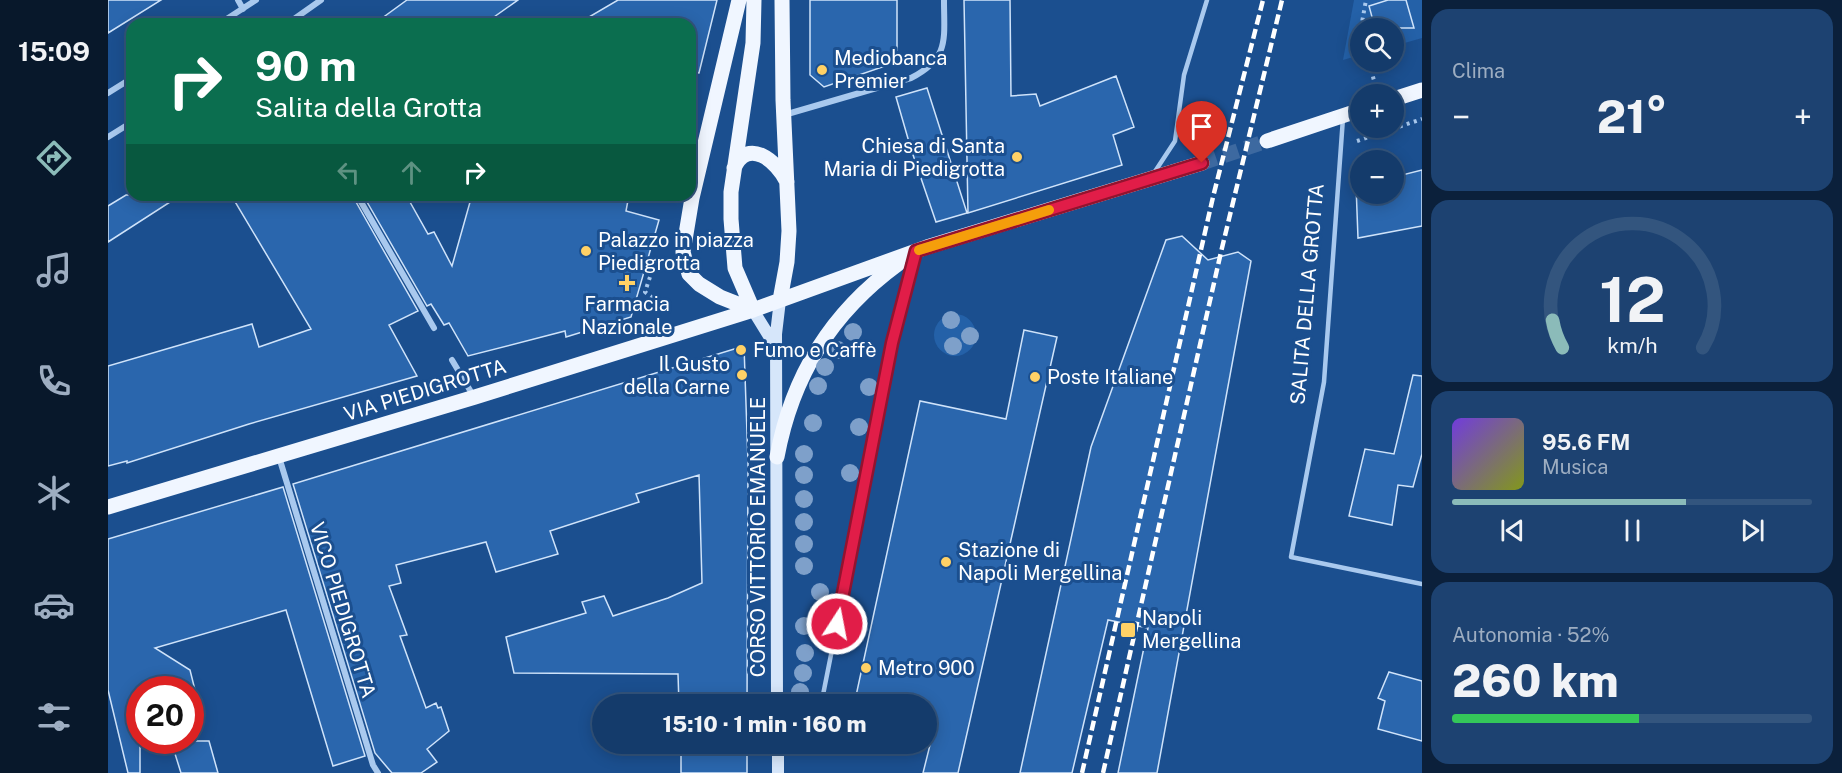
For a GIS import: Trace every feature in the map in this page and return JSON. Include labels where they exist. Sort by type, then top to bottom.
[{"type":"main road","points":[[696,181],[739,0]]},
{"type":"main road","points":[[753,310],[739,280],[733,257],[731,207],[734,168],[752,53],[754,0]]},
{"type":"main road","points":[[780,300],[788,249],[782,0]]},
{"type":"main road","points":[[1404,96],[1422,90]]},
{"type":"main road","points":[[1266,141],[1350,114]]},
{"type":"main road","points":[[734,168],[739,160],[748,154],[766,156],[777,165],[788,184]]},
{"type":"main road","points":[[777,457],[791,402],[818,347],[858,297],[888,271],[922,249],[1202,163]]},
{"type":"main road","points":[[692,201],[683,252],[689,274],[699,284],[720,297],[753,310]]},
{"type":"main road","name":"VIA PIEDIGROTTA","points":[[108,507],[475,398],[753,310],[922,249]]},
{"type":"street","points":[[238,0],[243,9]]},
{"type":"street","points":[[229,18],[256,0]]},
{"type":"street","points":[[296,18],[321,0]]},
{"type":"street","points":[[784,115],[911,78],[927,69],[940,54],[944,39],[944,0]]},
{"type":"street","points":[[108,93],[126,82]]},
{"type":"street","points":[[108,137],[126,126]]},
{"type":"street","points":[[360,201],[434,328]]},
{"type":"street","points":[[777,369],[777,325],[780,300]]},
{"type":"street","points":[[753,310],[773,346],[777,369]]},
{"type":"street","points":[[453,360],[475,398]]},
{"type":"street","name":"CORSO VITTORIO EMANUELE","points":[[777,369],[777,694]]},
{"type":"street","name":"VICO PIEDIGROTTA","points":[[279,456],[373,765],[378,773]]},
{"type":"street","points":[[778,754],[778,773]]},
{"type":"lane","points":[[1150,180],[1175,141],[1184,75],[1207,0]]},
{"type":"lane","name":"SALITA DELLA GROTTA","points":[[1343,116],[1324,382],[1292,557],[1422,584]]},
{"type":"lane","points":[[823,694],[892,343],[922,249]]},
{"type":"path","points":[[1363,18],[1366,0]]},
{"type":"path","points":[[1341,146],[1422,119]]},
{"type":"path","points":[[660,268],[652,271],[645,292],[667,309]]},
{"type":"shaded area","points":[[1354,0],[1422,0],[1422,38],[1404,43],[1404,18],[1351,18]]},
{"type":"shaded area","points":[[1350,22],[1350,58],[1343,60]]},
{"type":"shaded area","points":[[955,314],[970,320],[976,335],[970,350],[955,356],[940,350],[934,335],[940,320]]},
{"type":"building","points":[[108,0],[161,0],[132,18],[126,18],[126,22],[108,33]]},
{"type":"building","points":[[407,0],[518,0],[492,18],[382,18]]},
{"type":"building","points":[[618,0],[717,0],[699,73],[696,73],[696,18],[587,18]]},
{"type":"building","points":[[810,0],[897,0],[897,62],[824,87],[810,75]]},
{"type":"building","name":"Chiesa di Santa Maria di Piedigrotta","points":[[964,0],[1010,0],[1011,96],[1036,94],[1040,106],[1116,76],[1134,127],[1113,135],[1122,165],[968,213]]},
{"type":"building","points":[[1388,0],[1406,0],[1414,28],[1404,28],[1404,18],[1372,18],[1369,6]]},
{"type":"building","points":[[927,88],[967,213],[936,222],[896,97]]},
{"type":"building","points":[[1422,170],[1422,226],[1358,238],[1357,204],[1404,204],[1404,174]]},
{"type":"building","points":[[126,195],[126,201],[172,201],[108,242],[108,206]]},
{"type":"building","points":[[235,201],[355,201],[418,311],[389,325],[417,376],[249,424],[127,463],[127,461],[108,466],[108,366],[252,324],[259,347],[311,329]]},
{"type":"building","points":[[366,201],[409,201],[428,234],[434,232],[452,266],[470,201],[628,201],[626,211],[659,220],[631,317],[566,337],[565,331],[468,356],[449,323],[444,325],[431,304],[427,306]]},
{"type":"building","points":[[1182,236],[1208,260],[1238,252],[1251,261],[1157,773],[1118,773],[1148,628],[1108,620],[1072,773],[1020,773],[1091,447],[1166,240]]},
{"type":"building","name":"Stazione di Napoli Mergellina","points":[[1024,330],[1057,337],[958,773],[923,773],[928,754],[937,754],[937,694],[856,694],[920,401],[1006,419]]},
{"type":"building","points":[[744,346],[748,462],[747,694],[679,694],[678,674],[514,673],[506,637],[586,613],[582,602],[604,596],[613,616],[668,598],[702,583],[699,475],[636,494],[639,502],[550,531],[558,554],[496,572],[486,542],[396,565],[401,583],[389,586],[407,635],[400,636],[426,708],[436,703],[438,708],[441,707],[449,731],[427,749],[437,762],[421,773],[392,773],[375,753],[293,484]]},
{"type":"building","points":[[1413,375],[1422,376],[1422,454],[1413,487],[1398,485],[1392,525],[1349,516],[1365,449],[1394,454]]},
{"type":"building","points":[[283,487],[365,756],[333,766],[286,610],[155,648],[190,670],[192,676],[126,676],[126,754],[140,754],[140,773],[128,773],[108,690],[108,539]]},
{"type":"building","points":[[1389,672],[1422,681],[1422,741],[1378,729],[1385,701],[1378,698]]},
{"type":"building","points":[[204,741],[209,741],[218,773],[181,773],[175,754],[204,754]]},
{"type":"building","points":[[681,754],[747,754],[747,773],[681,773]]},
{"type":"tunnel","points":[[1202,163],[1267,141]]},
{"type":"railway","points":[[1082,773],[1213,197],[1263,0]]},
{"type":"railway","points":[[1103,773],[1221,252],[1282,0]]},
{"type":"slow traffic","points":[[919,250],[1049,210]]},
{"type":"place","name":"Mediobanca Premier","points":[[822,70]]},
{"type":"place","name":"Chiesa di Santa Maria di Piedigrotta","points":[[1017,157]]},
{"type":"place","name":"Palazzo in piazza Piedigrotta","points":[[586,251]]},
{"type":"place","name":"Farmacia Nazionale","points":[[627,283]]},
{"type":"place","name":"Fumo e Caffè","points":[[741,350]]},
{"type":"place","name":"Il Gusto della Carne","points":[[742,375]]},
{"type":"place","name":"Poste Italiane","points":[[1035,377]]},
{"type":"place","name":"Stazione di Napoli Mergellina","points":[[946,562]]},
{"type":"place","name":"Napoli Mergellina","points":[[1128,630]]},
{"type":"place","name":"Metro 900","points":[[866,668]]},
{"type":"route","points":[[837,624],[892,343],[916,251],[1202,163]]}]
